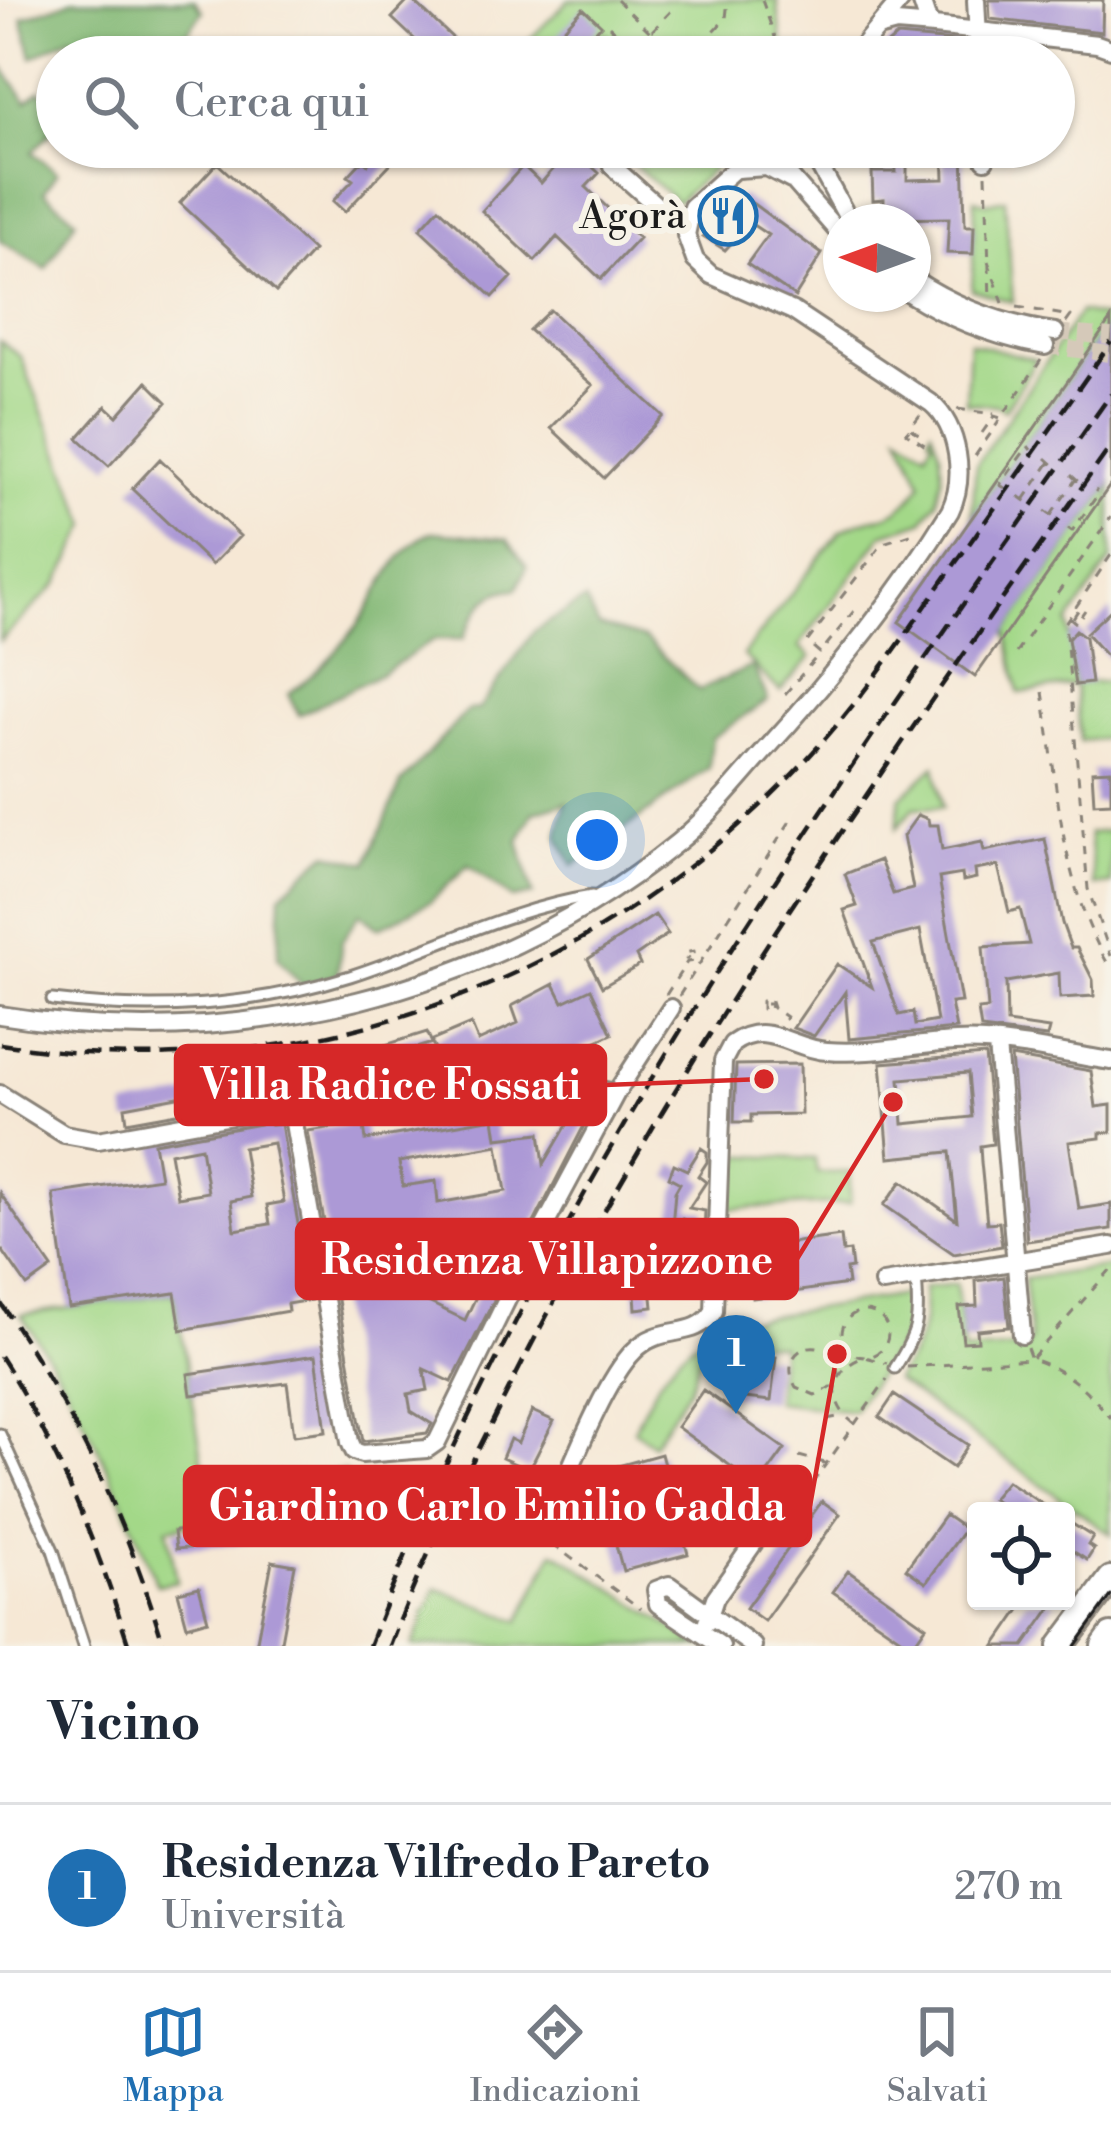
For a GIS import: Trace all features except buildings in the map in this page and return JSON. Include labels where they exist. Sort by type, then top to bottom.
[{"type":"main road","points":[[1061,1646],[1111,1579]]},
{"type":"main road","points":[[1104,1646],[1111,1636]]},
{"type":"street","points":[[873,36],[901,0]]},
{"type":"street","points":[[921,0],[934,26]]},
{"type":"street","points":[[976,0],[978,36]]},
{"type":"street","points":[[881,27],[896,23],[1010,36]]},
{"type":"street","points":[[1075,42],[1111,49]]},
{"type":"street","points":[[614,168],[667,215],[687,220]]},
{"type":"street","points":[[0,1016],[161,1030],[309,1012],[436,978],[531,937],[603,894],[688,833],[846,660],[946,518],[958,486],[952,437],[935,406],[793,311],[706,272],[690,250],[687,220],[695,203],[735,168]]},
{"type":"street","points":[[731,172],[742,168]]},
{"type":"street","points":[[768,168],[792,181],[823,215]]},
{"type":"street","points":[[787,168],[792,181]]},
{"type":"street","points":[[820,168],[840,204]]},
{"type":"street","points":[[931,291],[950,303],[1052,340]]},
{"type":"street","points":[[931,307],[992,334],[1052,340]]},
{"type":"street","points":[[291,1106],[350,1442],[362,1454],[427,1449],[436,1442],[616,1093],[671,1008]]},
{"type":"street","points":[[541,1535],[628,1355],[658,1333],[698,1328],[714,1311],[723,1061],[740,1038],[779,1034],[809,1049],[837,1052],[957,1042],[1111,1061]]},
{"type":"street","points":[[997,1045],[1022,1335]]},
{"type":"street","points":[[0,1094],[64,1134],[86,1140],[291,1106],[330,1106],[391,1118],[595,1089],[616,1093]]},
{"type":"street","points":[[883,1283],[1111,1246]]},
{"type":"street","points":[[703,1634],[715,1598],[786,1497]]},
{"type":"street","points":[[721,1646],[658,1604],[656,1590],[669,1586],[753,1646]]},
{"type":"lane","points":[[52,1000],[176,1008],[284,994],[350,976],[543,904],[603,894]]},
{"type":"lane","points":[[895,1368],[920,1318],[916,1278]]},
{"type":"lane","points":[[0,1434],[53,1550],[84,1646]]},
{"type":"path","points":[[617,0],[655,36]]},
{"type":"path","points":[[710,36],[726,18],[728,0]]},
{"type":"path","points":[[762,0],[775,36]]},
{"type":"path","points":[[651,32],[676,6]]},
{"type":"path","points":[[610,26],[621,36]]},
{"type":"path","points":[[958,486],[1071,316],[988,299],[985,168]]},
{"type":"path","points":[[987,257],[1003,304]]},
{"type":"path","points":[[928,448],[906,433],[922,412],[935,406],[990,411],[1001,418]]},
{"type":"path","points":[[982,433],[994,416]]},
{"type":"path","points":[[910,428],[925,438]]},
{"type":"path","points":[[1005,488],[1000,485],[1028,446],[1031,449]]},
{"type":"path","points":[[1030,504],[1022,498],[1048,460],[1056,467]]},
{"type":"path","points":[[1051,515],[1073,477],[1081,484]]},
{"type":"path","points":[[1068,528],[1072,531],[1099,493],[1095,490]]},
{"type":"path","points":[[1016,653],[1111,517]]},
{"type":"path","points":[[820,652],[807,642],[883,543],[921,531]]},
{"type":"path","points":[[1111,555],[1065,623],[1088,889],[1111,956]]},
{"type":"path","points":[[1070,617],[1076,622],[1084,607]]},
{"type":"path","points":[[785,694],[854,611]]},
{"type":"path","points":[[1043,692],[1073,890],[1089,934],[1111,969]]},
{"type":"path","points":[[690,957],[686,959],[686,952],[694,951],[695,961],[686,962],[662,1002],[671,1008],[794,815]]},
{"type":"path","points":[[766,1004],[771,1007],[765,1011],[761,1004],[767,998],[786,1017],[779,1034]]},
{"type":"path","points":[[786,1497],[806,1492],[826,1463],[855,1424],[895,1368],[876,1357],[865,1357],[847,1348],[842,1339],[847,1320],[865,1311],[882,1319],[887,1328],[883,1348],[865,1357],[845,1366],[838,1375],[834,1396],[843,1416],[855,1424]]},
{"type":"path","points":[[835,1385],[815,1395],[804,1394],[796,1387],[790,1367],[794,1357],[812,1346],[832,1354],[838,1375]]},
{"type":"path","points":[[1031,1359],[1053,1366],[1088,1390],[1111,1418]]},
{"type":"path","points":[[827,1419],[843,1416]]},
{"type":"path","points":[[800,1456],[826,1463]]},
{"type":"path","points":[[541,1535],[646,1612],[658,1604]]},
{"type":"green space","points":[[73,0],[194,0],[203,11],[185,36],[36,36],[32,57],[22,18]]},
{"type":"green space","points":[[569,0],[777,0],[781,36],[605,33],[533,36]]},
{"type":"green space","points":[[0,64],[27,101],[36,93],[36,148],[32,152],[36,168],[57,172],[44,192],[76,219],[46,269],[0,241]]},
{"type":"green space","points":[[638,168],[714,168],[677,202]]},
{"type":"green space","points":[[975,199],[987,203],[1005,199],[1013,302],[972,290]]},
{"type":"green space","points":[[1080,312],[1111,319],[972,518],[976,465]]},
{"type":"green space","points":[[0,341],[21,357],[88,525],[59,582],[0,641]]},
{"type":"green space","points":[[969,342],[1036,360],[1005,410],[966,403]]},
{"type":"green space","points":[[932,429],[942,477],[937,501],[923,521],[883,534],[799,646],[811,657],[780,691],[743,655],[840,532],[893,513],[911,498],[922,483],[900,434],[926,451],[933,440],[929,436]]},
{"type":"green space","points":[[1111,484],[1111,560],[1068,623],[1075,684],[1111,681],[1111,738],[1080,741],[1075,685],[1019,693],[1007,631]]},
{"type":"green space","points":[[433,532],[507,539],[527,567],[517,589],[489,598],[463,639],[435,639],[384,672],[299,715],[288,694],[348,637],[408,548]]},
{"type":"green space","points":[[585,600],[599,626],[645,639],[699,690],[753,666],[768,700],[712,738],[709,768],[573,866],[558,836],[567,802],[534,812],[519,841],[533,895],[513,899],[468,865],[431,901],[379,928],[360,913],[342,941],[337,976],[303,986],[278,958],[281,894],[327,853],[367,863],[401,783],[468,710],[479,709],[535,630]]},
{"type":"green space","points":[[935,766],[943,807],[914,808],[897,828],[900,798]]},
{"type":"green space","points":[[1111,831],[1111,884],[1094,886],[1089,833]]},
{"type":"green space","points":[[725,1155],[815,1159],[817,1173],[850,1172],[850,1203],[727,1209]]},
{"type":"green space","points":[[1111,1266],[1111,1534],[1075,1508],[1075,1502],[1066,1502],[895,1380],[919,1336],[923,1288],[956,1284],[964,1352],[1026,1347],[1031,1341],[1024,1279]]},
{"type":"green space","points":[[175,1293],[207,1489],[345,1471],[350,1502],[167,1528],[177,1581],[157,1585],[97,1446],[21,1315]]},
{"type":"green space","points":[[910,1294],[908,1331],[853,1411],[775,1402],[781,1345],[727,1339],[701,1355],[690,1386],[653,1444],[634,1430],[668,1368],[692,1343],[724,1323]]},
{"type":"green space","points":[[554,1551],[701,1646],[412,1646],[436,1588],[520,1621]]},
{"type":"tunnel","points":[[1055,332],[1111,337]]},
{"type":"tunnel","points":[[1045,346],[1111,354]]},
{"type":"tram line","points":[[1075,1646],[1111,1596]]},
{"type":"railway","points":[[0,1044],[117,1055],[232,1050],[344,1032],[451,1000],[553,954],[650,895],[741,824],[842,719],[1111,342]]},
{"type":"railway","points":[[369,1646],[440,1477],[520,1313],[607,1154],[800,844],[1111,394]]},
{"type":"railway","points":[[390,1646],[500,1406],[650,1132],[873,785],[1111,446]]},
{"type":"railway","points":[[0,1302],[96,1467],[164,1646]]},
{"type":"railway","points":[[0,1356],[74,1497],[129,1646]]},
{"type":"place","name":"Agorà","points":[[728,216]]},
{"type":"place","name":"Villa Radice Fossati","points":[[764,1079]]},
{"type":"place","name":"Residenza Villapizzone","points":[[893,1102]]},
{"type":"place","name":"Giardino Carlo Emilio Gadda","points":[[837,1354]]},
{"type":"place","name":"Residenza Vilfredo Pareto","points":[[736,1414]]}]
